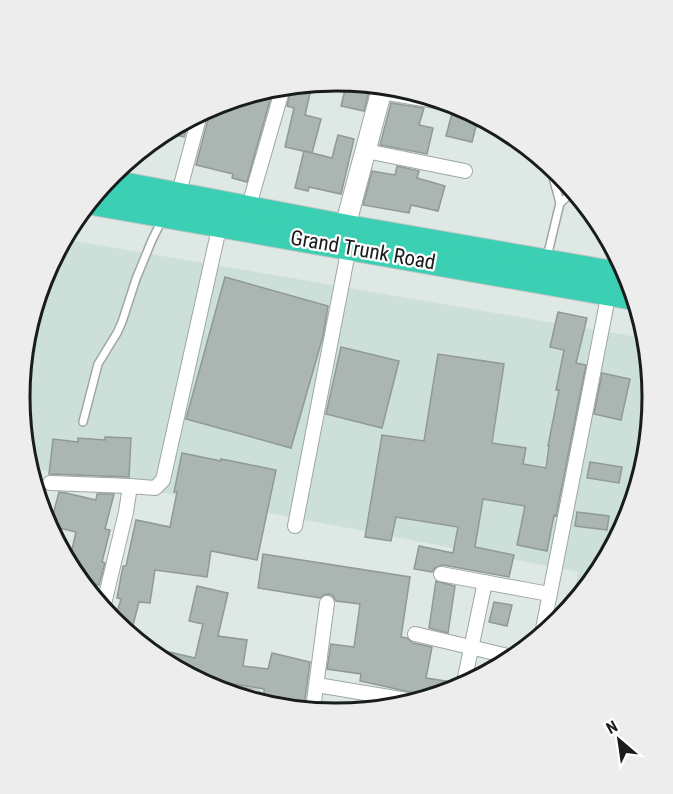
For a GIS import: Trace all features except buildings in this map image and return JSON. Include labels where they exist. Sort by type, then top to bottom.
[{"type":"highway","name":"Grand Trunk Road","points":[[115,185],[220,224],[347,237],[545,262],[618,275]]},
{"type":"highway","name":"Grand Trunk Road","points":[[100,202],[248,209],[347,237],[621,294]]},
{"type":"street","points":[[295,526],[347,237],[381,94]]},
{"type":"street","points":[[248,209],[281,95]]},
{"type":"street","points":[[171,205],[197,124]]},
{"type":"street","points":[[366,151],[465,171]]},
{"type":"street","points":[[50,483],[155,488],[163,480],[220,224]]},
{"type":"street","points":[[544,622],[621,294]]},
{"type":"street","points":[[105,598],[130,486]]},
{"type":"street","points":[[441,574],[549,594]]},
{"type":"street","points":[[466,675],[485,582]]},
{"type":"street","points":[[314,703],[327,603]]},
{"type":"street","points":[[415,634],[502,655]]},
{"type":"street","points":[[317,685],[395,698]]},
{"type":"lane","points":[[545,262],[560,203],[554,181]]},
{"type":"lane","points":[[560,203],[568,196]]},
{"type":"lane","points":[[83,422],[98,363],[117,333],[148,250],[171,205]]},
{"type":"shaded area","points":[[73,241],[637,337],[643,397],[640,437],[633,476],[611,533],[575,590],[578,572],[38,469],[30,397],[36,337],[46,298]]}]
